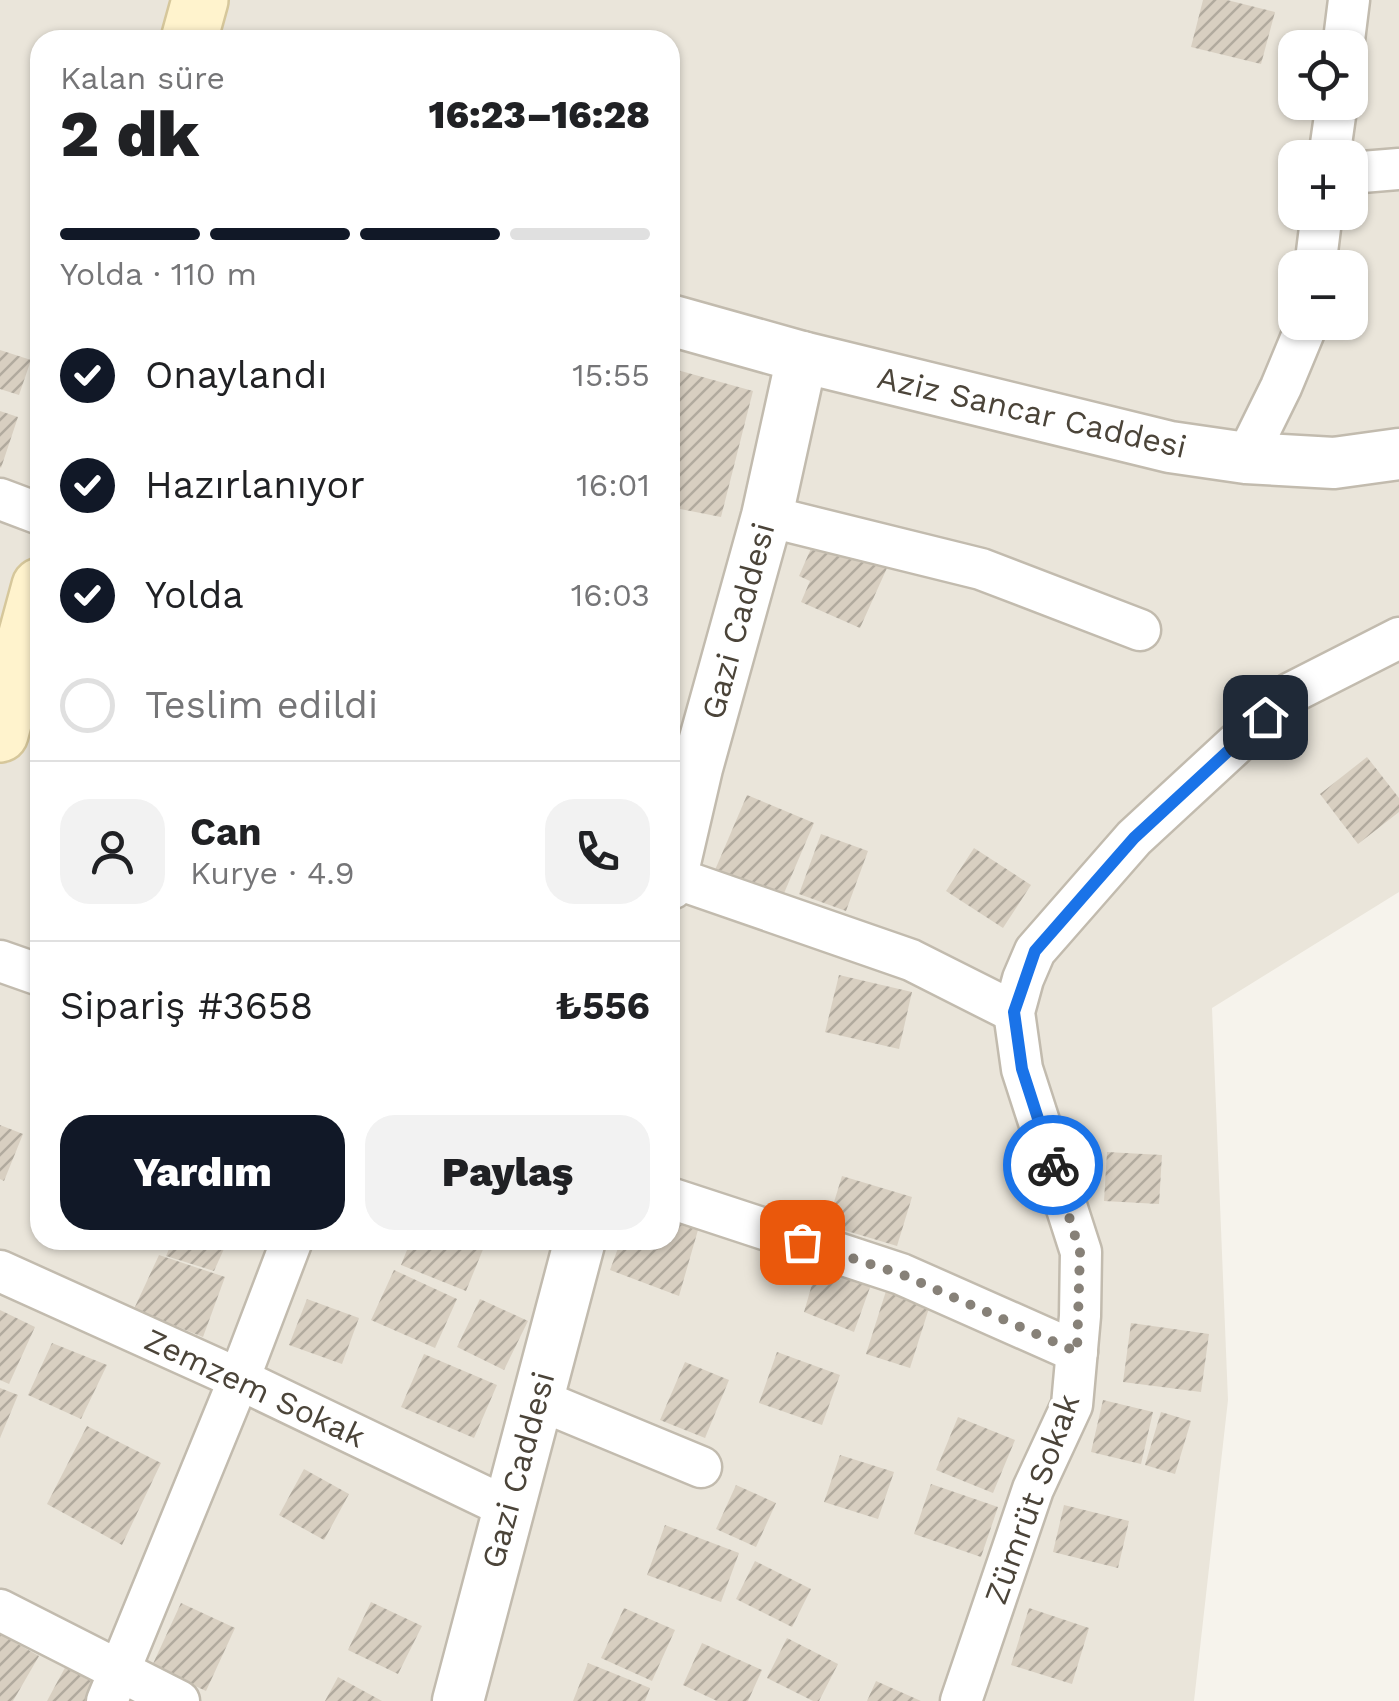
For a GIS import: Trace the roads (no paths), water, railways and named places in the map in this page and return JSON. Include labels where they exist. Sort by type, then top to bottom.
[{"type":"main road","points":[[192,30],[200,0]]},
{"type":"main road","points":[[0,734],[30,623]]},
{"type":"street","points":[[1345,30],[1349,0]]},
{"type":"street","points":[[1368,172],[1399,169]]},
{"type":"street","name":"Aziz Sancar Caddesi","points":[[680,323],[802,357],[1170,447],[1246,458],[1334,463],[1399,454]]},
{"type":"street","points":[[1246,458],[1301,340]]},
{"type":"street","name":"Gazi Caddesi","points":[[680,842],[767,516],[802,357]]},
{"type":"street","points":[[0,500],[30,510]]},
{"type":"street","points":[[767,516],[980,569],[1140,630]]},
{"type":"street","name":"Zümrüt Sokak","points":[[961,1701],[1032,1490],[1072,1405],[1080,1252],[1022,1069],[1014,1012],[1035,951],[1134,838],[1291,693],[1399,638]]},
{"type":"street","points":[[680,884],[912,960],[1014,1012]]},
{"type":"street","points":[[0,961],[30,972]]},
{"type":"street","points":[[680,1201],[901,1274],[1077,1352]]},
{"type":"street","points":[[112,1685],[288,1250]]},
{"type":"street","name":"Gazi Caddesi","points":[[458,1701],[577,1250]]},
{"type":"street","name":"Zemzem Sokak","points":[[0,1271],[239,1379],[508,1508]]},
{"type":"street","points":[[536,1398],[701,1467]]},
{"type":"street","points":[[0,1610],[112,1685],[178,1701]]}]
